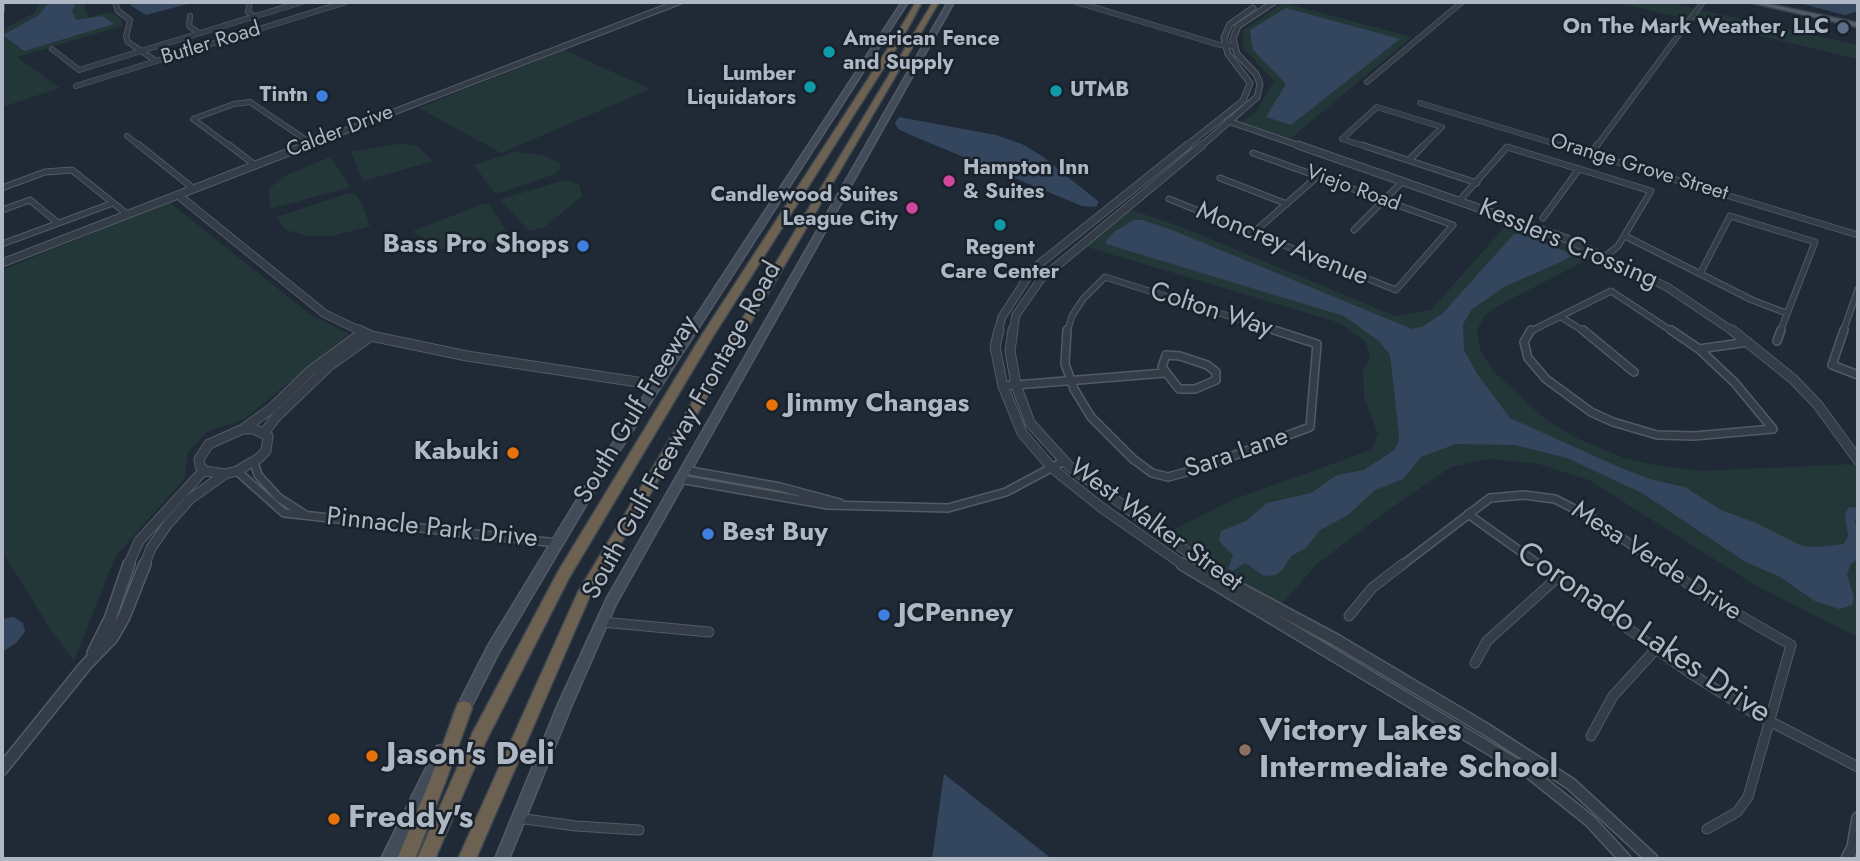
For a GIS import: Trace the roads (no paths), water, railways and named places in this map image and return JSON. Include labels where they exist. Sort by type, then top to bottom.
[{"type":"highway","name":"South Gulf Freeway","points":[[426,859],[479,737],[564,574],[706,338],[919,2]]},
{"type":"highway","name":"South Gulf Freeway","points":[[467,859],[583,596],[936,2]]},
{"type":"highway","points":[[406,859],[464,708]]},
{"type":"main road","name":"South Gulf Freeway Frontage Road","points":[[388,859],[494,648],[557,543],[905,2]]},
{"type":"main road","name":"South Gulf Freeway Frontage Road","points":[[502,859],[602,622],[951,2]]},
{"type":"main road","points":[[1752,2],[1858,23]]},
{"type":"main road","points":[[1768,2],[1858,23]]},
{"type":"street","points":[[2,2],[2,10]]},
{"type":"street","points":[[115,2],[115,7],[130,20],[126,39],[156,61]]},
{"type":"street","points":[[250,2],[248,12],[254,16]]},
{"type":"street","points":[[52,49],[79,70],[302,2]]},
{"type":"street","name":"Butler Road","points":[[76,86],[346,2]]},
{"type":"street","name":"Calder Drive","points":[[2,263],[679,2]]},
{"type":"street","points":[[1076,2],[1224,46],[1233,46],[1234,32],[1238,26],[1274,2]]},
{"type":"street","points":[[1224,46],[1225,31],[1230,24],[1263,2]]},
{"type":"street","points":[[1367,82],[1462,2]]},
{"type":"street","points":[[1591,153],[1703,2]]},
{"type":"street","points":[[190,16],[188,26],[199,33]]},
{"type":"street","name":"West Walker Street","points":[[1224,46],[1250,83],[1248,95],[1227,121],[1171,172],[1041,279],[1016,315],[1010,351],[1016,385],[1030,423],[1064,461],[1136,517],[1237,587],[1336,640],[1484,728],[1571,784],[1652,859]]},
{"type":"street","name":"West Walker Street","points":[[1233,46],[1260,84],[1258,97],[1160,168],[1033,270],[1002,317],[995,347],[1003,386],[1022,433],[1052,468],[1102,508],[1231,597],[1530,773],[1590,821],[1625,859]]},
{"type":"street","points":[[255,165],[194,119],[234,104],[249,102],[312,144]]},
{"type":"street","name":"Orange Grove Street","points":[[1420,103],[1858,235]]},
{"type":"street","points":[[1409,160],[1442,127],[1379,108],[1342,139],[1476,183]]},
{"type":"street","name":"Kesslers Crossing","points":[[1227,121],[1402,183],[1460,200],[1606,256],[1667,287],[1749,342],[1793,379],[1856,452],[1858,460]]},
{"type":"street","points":[[127,136],[194,189]]},
{"type":"street","points":[[1460,200],[1507,147],[1651,191],[1625,236],[1606,256]]},
{"type":"street","name":"Viejo Road","points":[[1253,153],[1453,225],[1396,290]]},
{"type":"street","points":[[1160,168],[1171,172]]},
{"type":"street","points":[[1543,218],[1579,169]]},
{"type":"street","points":[[2,188],[45,172],[72,170],[127,214]]},
{"type":"street","points":[[1253,233],[1318,176]]},
{"type":"street","points":[[1220,178],[1287,204]]},
{"type":"street","points":[[1354,230],[1402,183]]},
{"type":"street","points":[[178,195],[325,314],[367,334],[467,356],[657,386]]},
{"type":"street","name":"Moncrey Avenue","points":[[1169,199],[1396,290]]},
{"type":"street","points":[[2,210],[30,200],[58,223]]},
{"type":"street","points":[[3,244],[113,202]]},
{"type":"street","points":[[1701,272],[1730,216],[1815,242],[1777,341]]},
{"type":"street","points":[[1625,236],[1752,300],[1786,313]]},
{"type":"street","points":[[1033,270],[1041,279]]},
{"type":"street","name":"Colton Way","points":[[1068,380],[1064,353],[1066,332],[1083,299],[1105,277],[1317,344],[1310,427]]},
{"type":"street","points":[[1829,377],[1858,289]]},
{"type":"street","points":[[1611,290],[1699,349],[1735,383],[1773,429],[1695,436],[1665,435],[1632,429],[1591,412],[1546,379],[1524,351],[1524,342],[1532,329],[1560,317],[1611,290]]},
{"type":"street","points":[[1560,317],[1590,335],[1634,372]]},
{"type":"street","points":[[225,474],[204,470],[200,466],[199,459],[209,444],[219,437],[243,429],[272,408],[309,372],[367,334]]},
{"type":"street","points":[[264,433],[282,411],[367,334]]},
{"type":"street","points":[[1699,349],[1749,342]]},
{"type":"street","points":[[1162,353],[1208,365],[1216,372],[1216,380],[1189,390],[1179,389],[1165,373],[1162,353]]},
{"type":"street","points":[[1832,365],[1858,375]]},
{"type":"street","points":[[1003,386],[1027,387],[1060,384],[1068,380],[1165,373]]},
{"type":"street","name":"Sara Lane","points":[[1068,380],[1101,430],[1133,459],[1163,477],[1198,469],[1310,427]]},
{"type":"street","points":[[1174,397],[1179,389]]},
{"type":"street","points":[[243,429],[264,433]]},
{"type":"street","points":[[2,769],[85,666],[112,638],[124,617],[151,548],[167,525],[190,499],[225,474],[254,462],[266,451],[269,443],[264,433]]},
{"type":"street","points":[[683,475],[828,505],[902,509],[948,508],[1006,492],[1064,461]]},
{"type":"street","name":"Pinnacle Park Drive","points":[[254,462],[258,475],[279,498],[307,516]]},
{"type":"street","points":[[85,666],[110,619],[119,588],[139,541],[204,470]]},
{"type":"street","name":"Pinnacle Park Drive","points":[[237,471],[284,513],[557,543]]},
{"type":"street","name":"Mesa Verde Drive","points":[[1349,616],[1372,588],[1490,498],[1524,495],[1555,499],[1594,519],[1706,596],[1791,645],[1769,721]]},
{"type":"street","name":"Coronado Lakes Drive","points":[[1468,514],[1690,673],[1769,721],[1858,766]]},
{"type":"street","points":[[1475,663],[1487,641],[1557,578]]},
{"type":"street","points":[[602,622],[709,632]]},
{"type":"street","points":[[1591,736],[1613,696],[1656,649]]},
{"type":"street","points":[[1707,828],[1737,812],[1748,797],[1769,721]]},
{"type":"street","points":[[518,818],[576,826],[639,830]]},
{"type":"street","points":[[1847,859],[1853,847],[1858,818]]},
{"type":"water","points":[[49,2],[76,2],[72,11],[76,20],[102,16],[114,24],[24,51],[3,35],[39,15]]},
{"type":"water","points":[[137,2],[195,2],[146,15],[130,5]]},
{"type":"water","points":[[1795,2],[1858,2],[1858,11],[1845,15]]},
{"type":"water","points":[[1286,8],[1400,39],[1291,125],[1266,117],[1286,84],[1253,50],[1250,30]]},
{"type":"water","points":[[899,117],[996,135],[1022,144],[1042,156],[1099,202],[1096,207],[1082,206],[913,136],[898,129],[895,123]]},
{"type":"water","points":[[1134,220],[1143,220],[1177,232],[1412,329],[1424,326],[1443,313],[1514,234],[1523,234],[1567,252],[1571,256],[1565,260],[1504,287],[1472,309],[1463,324],[1464,350],[1478,375],[1510,418],[1621,468],[1653,480],[1685,487],[1721,510],[1756,523],[1802,546],[1844,544],[1848,536],[1845,514],[1849,507],[1858,508],[1855,522],[1858,531],[1858,558],[1850,565],[1847,575],[1854,597],[1852,605],[1839,609],[1815,601],[1780,577],[1744,561],[1642,493],[1567,458],[1515,445],[1456,444],[1421,457],[1403,479],[1375,490],[1348,515],[1320,530],[1306,548],[1291,556],[1276,575],[1264,576],[1245,563],[1233,571],[1228,569],[1233,555],[1219,541],[1221,531],[1246,521],[1267,503],[1311,493],[1337,475],[1364,470],[1393,451],[1399,442],[1399,434],[1390,355],[1379,341],[1344,316],[1106,244],[1114,232]]},
{"type":"water","points":[[14,617],[23,623],[25,632],[16,643],[2,652],[2,619]]},
{"type":"water","points":[[944,774],[957,784],[1052,859],[932,859]]},
{"type":"place","name":"On The Mark Weather, LLC","points":[[1843,28]]},
{"type":"place","name":"American Fence and Supply","points":[[829,52]]},
{"type":"place","name":"Lumber Liquidators","points":[[810,87]]},
{"type":"place","name":"UTMB","points":[[1056,91]]},
{"type":"place","name":"Tintn","points":[[322,96]]},
{"type":"place","name":"Hampton Inn & Suites","points":[[949,181]]},
{"type":"place","name":"Candlewood Suites League City","points":[[912,208]]},
{"type":"place","name":"Regent Care Center","points":[[1000,225]]},
{"type":"place","name":"Bass Pro Shops","points":[[583,246]]},
{"type":"place","name":"Jimmy Changas","points":[[772,405]]},
{"type":"place","name":"Kabuki","points":[[513,453]]},
{"type":"place","name":"Best Buy","points":[[708,534]]},
{"type":"place","name":"JCPenney","points":[[884,615]]},
{"type":"place","name":"Victory Lakes Intermediate School","points":[[1245,750]]},
{"type":"place","name":"Jason's Deli","points":[[372,756]]},
{"type":"place","name":"Freddy's","points":[[334,819]]}]
